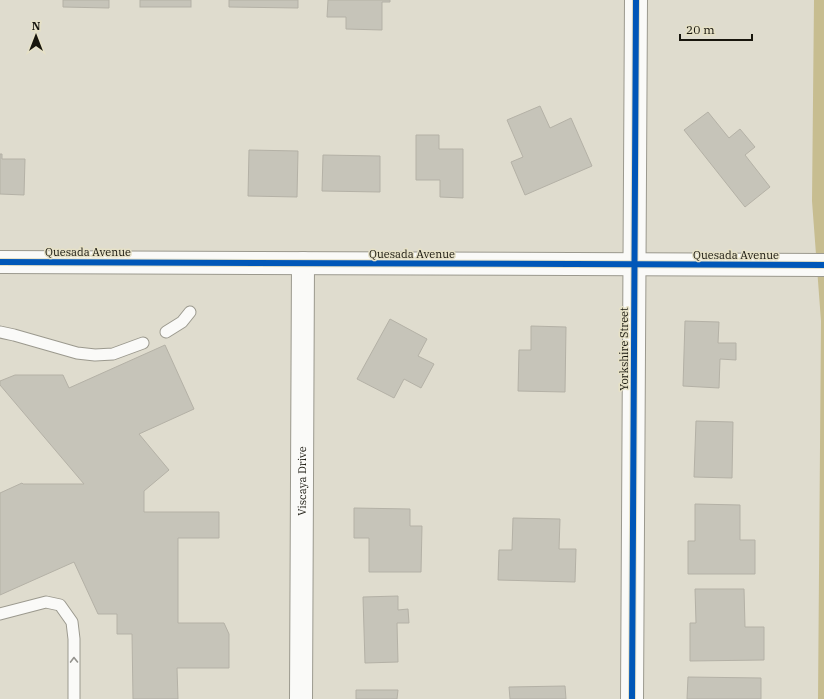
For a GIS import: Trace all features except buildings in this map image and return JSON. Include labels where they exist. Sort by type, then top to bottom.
[{"type":"street","name":"Yorkshire Street","points":[[632,699],[636,0]]},
{"type":"street","name":"Quesada Avenue","points":[[0,262],[815,265]]},
{"type":"street","name":"Viscaya Drive","points":[[301,699],[303,263]]},
{"type":"lane","points":[[166,332],[182,322],[190,312]]},
{"type":"lane","points":[[0,332],[77,353],[95,355],[113,354],[143,343]]},
{"type":"lane","points":[[0,614],[46,602],[60,605],[72,622],[74,639],[74,699]]},
{"type":"shaded area","points":[[814,0],[824,0],[824,699],[818,699],[821,321],[812,201]]},
{"type":"cycle path","points":[[632,699],[636,0]]},
{"type":"cycle path","points":[[0,262],[824,265]]}]
